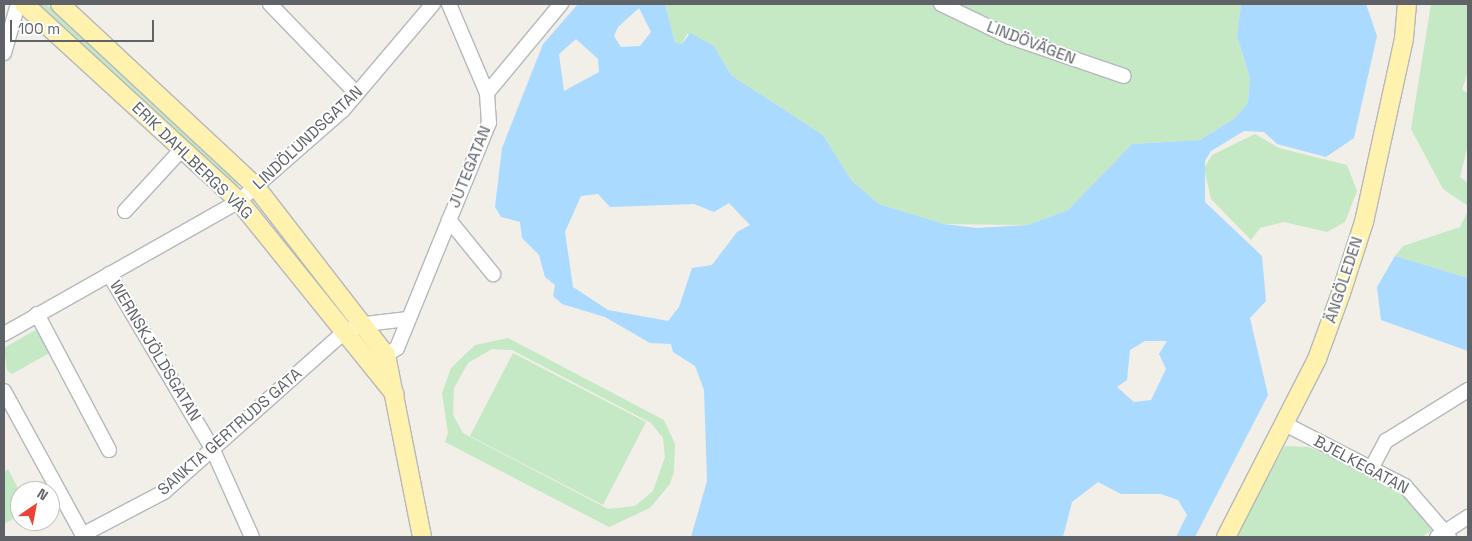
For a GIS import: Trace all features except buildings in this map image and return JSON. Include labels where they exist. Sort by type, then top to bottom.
[{"type":"main road","name":"ERIK DAHLBERGS VÄG","points":[[24,4],[239,201],[396,394]]},
{"type":"main road","name":"ERIK DAHLBERGS VÄG","points":[[60,4],[256,187],[365,324],[386,355],[396,394]]},
{"type":"main road","name":"ÄNGÖLEDEN","points":[[1226,537],[1317,359],[1364,222],[1404,38],[1407,4]]},
{"type":"main road","points":[[396,394],[422,537]]},
{"type":"street","points":[[4,53],[18,4]]},
{"type":"street","points":[[270,4],[357,94]]},
{"type":"street","name":"LINDÖLUNDSGATAN","points":[[4,334],[239,201],[357,94],[433,4]]},
{"type":"street","name":"JUTEGATAN","points":[[386,355],[397,348],[489,123],[487,93],[449,4]]},
{"type":"street","points":[[487,93],[561,4]]},
{"type":"street","name":"LINDÖVÄGEN","points":[[941,4],[1010,37],[1124,76]]},
{"type":"street","points":[[125,211],[182,149]]},
{"type":"street","points":[[449,220],[493,274]]},
{"type":"street","name":"WERNSKJÖLDSGATAN","points":[[109,274],[213,450],[252,537]]},
{"type":"street","points":[[37,314],[109,450]]},
{"type":"street","points":[[344,332],[365,324],[408,319]]},
{"type":"street","name":"SANKTA GERTRUDS GATA","points":[[83,536],[164,492],[344,332]]},
{"type":"street","points":[[370,364],[386,355]]},
{"type":"street","points":[[1372,468],[1386,441],[1468,390]]},
{"type":"street","points":[[4,391],[83,536]]},
{"type":"street","name":"BJELKEGATAN","points":[[1285,424],[1372,468],[1418,497],[1444,535]]},
{"type":"street","points":[[1444,535],[1468,517]]},
{"type":"green space","points":[[39,4],[46,4],[243,181],[235,188],[39,8]]},
{"type":"green space","points":[[665,4],[1241,4],[1237,36],[1250,78],[1248,103],[1234,119],[1200,140],[1132,144],[1068,210],[1028,225],[944,224],[879,204],[852,181],[823,135],[731,75],[714,46],[687,34],[682,44],[675,42]]},
{"type":"green space","points":[[1431,4],[1468,4],[1468,71],[1462,90],[1468,93],[1468,145],[1460,177],[1468,183],[1468,206],[1443,189],[1411,129]]},
{"type":"green space","points":[[1255,134],[1279,148],[1347,165],[1357,191],[1345,222],[1327,232],[1284,222],[1260,228],[1251,240],[1211,199],[1204,168],[1212,155]]},
{"type":"green space","points":[[1468,211],[1468,278],[1395,256],[1403,246],[1460,227]]},
{"type":"green space","points":[[39,328],[53,351],[12,374],[7,370],[4,348]]},
{"type":"green space","points":[[508,338],[664,420],[675,444],[674,471],[670,484],[650,508],[609,527],[445,442],[448,433],[442,393],[451,368],[475,345]],"holes":[[[492,349],[512,350],[651,423],[663,438],[665,457],[653,491],[635,506],[608,509],[463,433],[453,415],[454,388],[468,363]]]},
{"type":"green space","points":[[513,353],[646,422],[603,505],[470,436]]},
{"type":"green space","points":[[1285,446],[1308,447],[1405,488],[1438,527],[1421,537],[1235,537]]},
{"type":"green space","points":[[8,469],[14,481],[10,481],[10,521],[4,524],[4,472]]},
{"type":"water","points":[[578,4],[665,4],[675,42],[682,44],[690,33],[714,46],[731,75],[823,135],[852,181],[879,204],[944,224],[977,228],[1028,225],[1068,210],[1132,144],[1200,140],[1234,119],[1248,103],[1250,78],[1237,36],[1241,4],[1366,4],[1377,36],[1354,138],[1326,157],[1277,144],[1264,132],[1244,131],[1211,151],[1205,161],[1205,202],[1262,256],[1266,301],[1250,318],[1268,395],[1195,537],[1176,537],[1187,515],[1178,500],[1161,494],[1121,494],[1098,482],[1072,502],[1063,537],[691,537],[707,481],[704,390],[695,366],[673,352],[671,344],[650,343],[605,317],[562,304],[553,296],[555,285],[545,277],[539,255],[522,238],[520,222],[501,217],[495,207],[502,148],[543,44]],"holes":[[[639,8],[651,32],[640,46],[621,47],[614,36],[618,27]],[[576,39],[598,59],[599,72],[564,91],[559,54]],[[598,194],[610,207],[694,204],[714,212],[729,203],[750,225],[737,232],[712,265],[692,268],[679,307],[668,321],[608,310],[573,287],[565,232],[581,196]],[[1145,341],[1167,341],[1159,354],[1166,369],[1151,400],[1134,402],[1117,387],[1127,380],[1130,350]]]},
{"type":"water","points":[[1395,256],[1468,278],[1468,351],[1381,320],[1377,287]]}]
